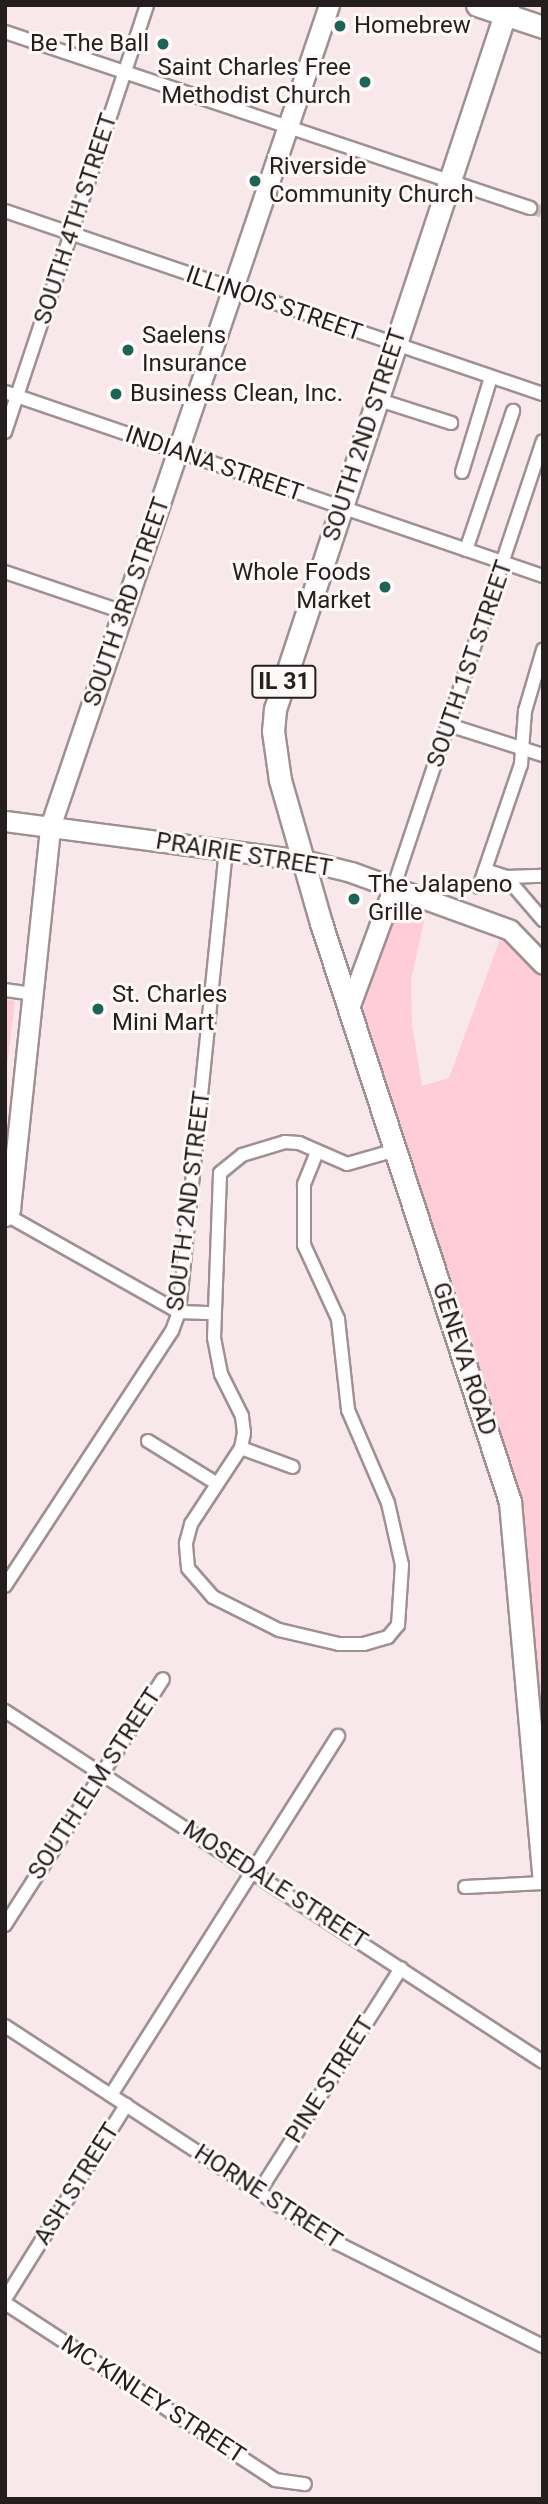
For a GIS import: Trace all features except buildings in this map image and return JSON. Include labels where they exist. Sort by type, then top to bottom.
[{"type":"main road","points":[[477,5],[507,10],[543,27]]},
{"type":"main road","name":"SOUTH 2ND STREET","points":[[303,860],[280,780],[273,732],[275,709],[507,10]]},
{"type":"main road","name":"GENEVA ROAD","points":[[303,860],[510,1502],[543,1875]]},
{"type":"street","name":"SOUTH 4TH STREET","points":[[5,432],[11,394],[72,234],[147,5]]},
{"type":"street","name":"SOUTH 3RD STREET","points":[[5,1215],[50,827],[329,5]]},
{"type":"street","points":[[5,32],[530,208]]},
{"type":"street","name":"ILLINOIS STREET","points":[[5,211],[394,346],[543,394]]},
{"type":"street","points":[[462,472],[491,377]]},
{"type":"street","name":"INDIANA STREET","points":[[11,394],[543,576]]},
{"type":"street","points":[[376,399],[451,422]]},
{"type":"street","points":[[466,550],[513,411]]},
{"type":"street","name":"SOUTH 1ST STREET","points":[[394,886],[505,563],[543,441]]},
{"type":"street","points":[[5,572],[123,612]]},
{"type":"street","points":[[479,887],[523,748],[525,711],[543,650]]},
{"type":"street","points":[[449,725],[543,755]]},
{"type":"street","name":"PRAIRIE STREET","points":[[5,821],[303,860],[394,886],[510,930],[543,964]]},
{"type":"street","name":"SOUTH 2ND STREET","points":[[5,1586],[172,1331],[179,1312],[226,851]]},
{"type":"street","points":[[485,870],[506,877],[543,876]]},
{"type":"street","points":[[506,877],[543,920]]},
{"type":"street","points":[[350,1005],[394,886]]},
{"type":"street","points":[[5,990],[32,994]]},
{"type":"street","points":[[317,1152],[304,1184],[301,1230],[342,1335],[348,1410],[395,1528],[403,1601],[393,1632],[364,1644],[306,1638],[259,1621],[203,1589],[188,1568],[186,1543],[191,1524],[241,1448],[242,1416],[221,1374],[214,1312],[220,1173],[242,1155],[285,1142],[317,1152],[347,1164],[396,1150]]},
{"type":"street","points":[[5,1215],[179,1312],[214,1312]]},
{"type":"street","points":[[148,1441],[216,1483]]},
{"type":"street","points":[[241,1448],[293,1467]]},
{"type":"street","name":"SOUTH ELM STREET","points":[[5,1925],[163,1679]]},
{"type":"street","name":"MOSEDALE STREET","points":[[5,1711],[543,2062]]},
{"type":"street","points":[[111,2095],[338,1736]]},
{"type":"street","points":[[465,1886],[543,1883]]},
{"type":"street","name":"PINE STREET","points":[[260,2192],[401,1968]]},
{"type":"street","name":"HORNE STREET","points":[[5,2026],[366,2260],[543,2346]]},
{"type":"street","name":"ASH STREET","points":[[5,2301],[126,2105]]},
{"type":"street","name":"MC KINLEY STREET","points":[[5,2301],[275,2480],[306,2484]]},
{"type":"shaded area","points":[[406,905],[426,912],[411,980],[412,1025],[422,1086],[449,1078],[503,931],[543,972],[543,1743],[520,1515],[364,1012],[365,993],[397,910]]},
{"type":"shaded area","points":[[5,999],[15,1001],[5,1082]]},
{"type":"tunnel","points":[[530,208],[543,212]]},
{"type":"place","name":"Homebrew","points":[[340,26]]},
{"type":"place","name":"Be The Ball","points":[[163,44]]},
{"type":"place","name":"Saint Charles Free Methodist Church","points":[[365,82]]},
{"type":"place","name":"Riverside Community Church","points":[[255,181]]},
{"type":"place","name":"Saelens Insurance","points":[[128,350]]},
{"type":"place","name":"Business Clean, Inc.","points":[[116,394]]},
{"type":"place","name":"Whole Foods Market","points":[[385,587]]},
{"type":"place","name":"The Jalapeno Grille","points":[[354,899]]},
{"type":"place","name":"St. Charles Mini Mart","points":[[98,1009]]}]
